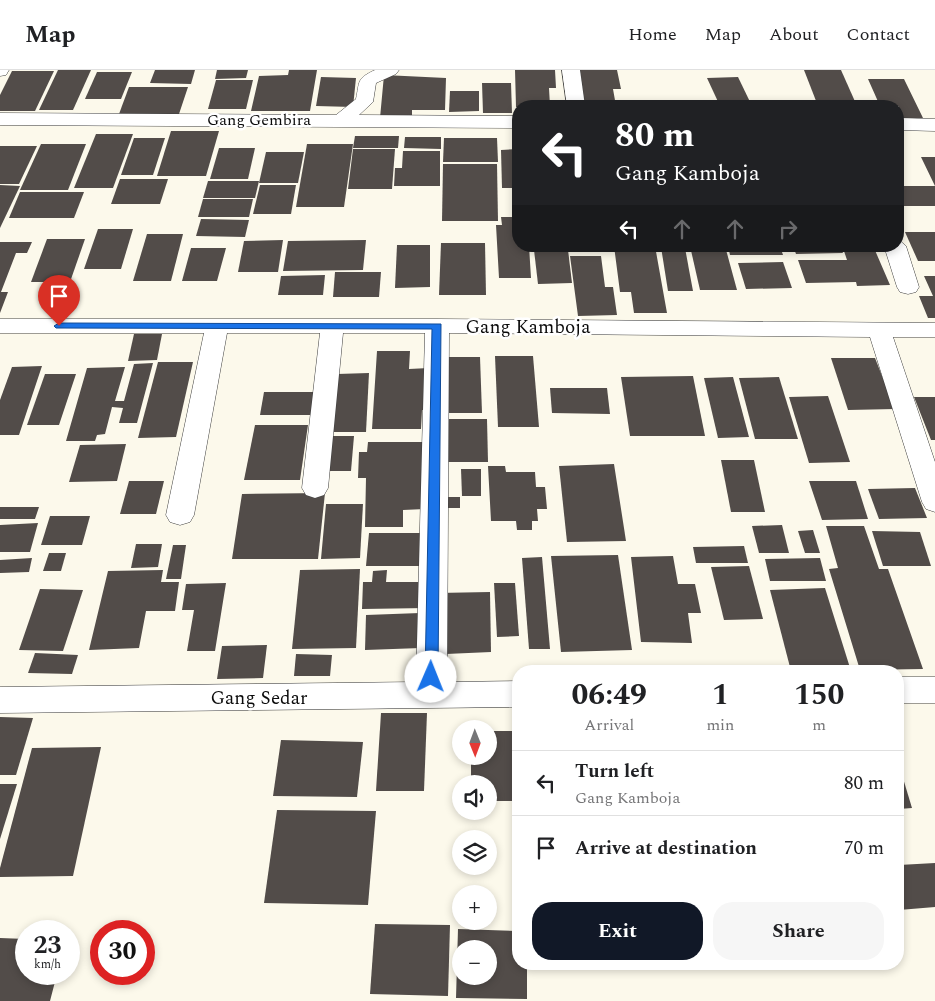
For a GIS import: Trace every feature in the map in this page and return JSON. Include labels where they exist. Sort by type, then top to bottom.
[{"type":"street","points":[[340,121],[364,102],[366,84],[370,79],[390,70]]},
{"type":"street","points":[[571,70],[575,100]]},
{"type":"street","name":"Gang Gembira","points":[[0,119],[512,122]]},
{"type":"street","points":[[904,124],[935,125]]},
{"type":"street","points":[[897,252],[908,287]]},
{"type":"street","name":"Gang Kamboja","points":[[0,326],[437,326],[935,330]]},
{"type":"street","points":[[180,514],[217,326]]},
{"type":"street","points":[[431,696],[437,326]]},
{"type":"street","points":[[316,488],[332,327]]},
{"type":"street","points":[[879,329],[935,502]]},
{"type":"street","points":[[904,690],[935,690]]},
{"type":"street","name":"Gang Sedar","points":[[0,700],[512,694]]},
{"type":"building","points":[[58,70],[91,70],[73,110],[39,110]]},
{"type":"building","points":[[155,70],[195,70],[191,84],[150,83]]},
{"type":"building","points":[[217,70],[248,70],[246,78],[215,79]]},
{"type":"building","points":[[289,70],[317,70],[310,111],[251,111],[259,76],[288,75]]},
{"type":"building","points":[[515,70],[555,70],[556,88],[549,88],[550,100],[516,100]]},
{"type":"building","points":[[578,70],[617,70],[621,89],[613,89],[615,100],[581,100]]},
{"type":"building","points":[[804,70],[841,70],[854,100],[816,100]]},
{"type":"building","points":[[12,71],[54,71],[35,111],[0,111],[0,95]]},
{"type":"building","points":[[97,72],[132,72],[121,99],[85,99]]},
{"type":"building","points":[[384,75],[446,78],[445,110],[412,110],[412,118],[380,118]]},
{"type":"building","points":[[321,77],[356,78],[353,107],[316,106]]},
{"type":"building","points":[[738,77],[749,100],[717,100],[707,78]]},
{"type":"building","points":[[868,79],[904,79],[923,118],[904,118],[904,100],[877,100]]},
{"type":"building","points":[[216,80],[253,80],[246,109],[208,109]]},
{"type":"building","points":[[482,83],[511,83],[512,113],[483,113]]},
{"type":"building","points":[[129,87],[188,87],[179,114],[119,114]]},
{"type":"building","points":[[450,91],[479,91],[479,111],[449,112]]},
{"type":"building","points":[[171,131],[219,131],[206,176],[157,176]]},
{"type":"building","points":[[96,134],[133,134],[113,188],[74,188]]},
{"type":"building","points":[[355,136],[399,136],[398,148],[353,148]]},
{"type":"building","points":[[405,137],[441,137],[441,149],[404,148]]},
{"type":"building","points":[[134,138],[165,138],[153,175],[121,175]]},
{"type":"building","points":[[444,138],[497,138],[498,162],[443,162]]},
{"type":"building","points":[[41,144],[86,144],[68,190],[20,190]]},
{"type":"building","points":[[307,144],[353,144],[344,207],[296,207]]},
{"type":"building","points":[[0,146],[37,146],[19,184],[0,184]]},
{"type":"building","points":[[219,148],[255,148],[248,179],[210,179]]},
{"type":"building","points":[[353,149],[395,149],[392,189],[348,189]]},
{"type":"building","points":[[512,149],[512,188],[502,188],[501,150]]},
{"type":"building","points":[[403,151],[440,151],[440,186],[394,186],[395,168],[402,168]]},
{"type":"building","points":[[266,152],[304,152],[298,183],[259,183]]},
{"type":"building","points":[[921,157],[935,157],[935,186]]},
{"type":"building","points":[[443,164],[497,164],[498,221],[442,221]]},
{"type":"building","points":[[120,179],[168,179],[160,204],[111,204]]},
{"type":"building","points":[[208,181],[259,181],[255,198],[203,198]]},
{"type":"building","points":[[0,185],[20,186],[0,228]]},
{"type":"building","points":[[260,185],[296,185],[291,214],[253,214]]},
{"type":"building","points":[[904,186],[935,186],[935,206],[904,206]]},
{"type":"building","points":[[20,192],[84,192],[74,218],[9,218]]},
{"type":"building","points":[[203,199],[253,199],[249,217],[198,217]]},
{"type":"building","points":[[501,217],[512,217],[512,252],[529,252],[531,278],[499,278],[496,225],[502,225]]},
{"type":"building","points":[[201,219],[249,220],[245,237],[196,236]]},
{"type":"building","points":[[98,229],[133,229],[121,269],[84,269]]},
{"type":"building","points":[[905,232],[935,232],[935,261],[918,261]]},
{"type":"building","points":[[147,234],[183,234],[171,281],[133,281]]},
{"type":"building","points":[[47,239],[85,239],[70,282],[31,282]]},
{"type":"building","points":[[283,240],[278,272],[238,272],[244,241]]},
{"type":"building","points":[[366,240],[363,270],[283,271],[288,241]]},
{"type":"building","points":[[0,242],[32,242],[27,253],[16,253],[1,292],[8,292],[0,313]]},
{"type":"building","points":[[441,243],[485,243],[486,295],[439,295]]},
{"type":"building","points":[[397,245],[430,245],[430,287],[395,288]]},
{"type":"building","points":[[191,248],[226,248],[217,281],[182,281]]},
{"type":"building","points":[[534,252],[568,252],[572,283],[538,284]]},
{"type":"building","points":[[615,252],[656,252],[667,313],[634,313],[631,292],[620,292]]},
{"type":"building","points":[[662,252],[686,252],[693,291],[668,291]]},
{"type":"building","points":[[691,252],[727,252],[737,290],[700,290]]},
{"type":"building","points":[[729,252],[782,252],[783,255],[730,255]]},
{"type":"building","points":[[795,252],[843,253],[796,254]]},
{"type":"building","points":[[844,252],[876,252],[890,285],[857,286],[856,282],[806,283],[798,260],[847,260]]},
{"type":"building","points":[[570,256],[601,256],[605,287],[613,287],[617,315],[578,316]]},
{"type":"building","points":[[783,262],[792,288],[746,289],[738,263]]},
{"type":"building","points":[[335,272],[381,272],[379,297],[333,297]]},
{"type":"building","points":[[325,275],[323,295],[278,295],[281,276]]},
{"type":"building","points":[[924,276],[935,276],[935,318],[928,318],[919,296],[933,296]]},
{"type":"building","points":[[134,334],[162,334],[157,360],[128,361]]},
{"type":"building","points":[[377,351],[410,351],[409,369],[429,368],[434,411],[422,410],[421,429],[372,429]]},
{"type":"building","points":[[495,356],[533,356],[539,427],[498,427]]},
{"type":"building","points":[[447,357],[480,357],[482,413],[448,413]]},
{"type":"building","points":[[831,358],[875,358],[895,409],[848,410]]},
{"type":"building","points":[[158,362],[193,362],[176,437],[138,438]]},
{"type":"building","points":[[153,363],[137,423],[119,423],[123,408],[112,407],[105,434],[97,435],[95,441],[66,441],[87,368],[125,367],[115,401],[124,401],[134,364]]},
{"type":"building","points":[[42,366],[19,435],[0,435],[0,400],[12,367]]},
{"type":"building","points":[[369,373],[366,432],[332,432],[337,374]]},
{"type":"building","points":[[45,374],[76,374],[59,425],[27,425]]},
{"type":"building","points":[[693,376],[705,436],[630,436],[621,377]]},
{"type":"building","points":[[733,377],[749,437],[718,438],[704,378]]},
{"type":"building","points":[[779,377],[798,439],[755,439],[739,378]]},
{"type":"building","points":[[550,388],[607,388],[610,414],[552,413]]},
{"type":"building","points":[[264,392],[315,392],[312,415],[260,415]]},
{"type":"building","points":[[828,396],[850,462],[809,463],[789,397]]},
{"type":"building","points":[[914,397],[935,397],[935,440],[931,440]]},
{"type":"building","points":[[443,419],[487,419],[488,462],[442,462]]},
{"type":"building","points":[[255,425],[308,425],[300,480],[244,480]]},
{"type":"building","points":[[330,436],[354,436],[351,471],[327,471]]},
{"type":"building","points":[[368,442],[424,442],[425,509],[403,510],[403,527],[365,527],[366,478],[358,478],[359,452],[367,452]]},
{"type":"building","points":[[126,444],[117,481],[69,482],[80,445]]},
{"type":"building","points":[[721,460],[754,460],[765,512],[731,512]]},
{"type":"building","points":[[614,464],[626,541],[567,542],[559,466]]},
{"type":"building","points":[[488,466],[505,466],[506,472],[535,472],[536,487],[545,487],[547,509],[537,509],[538,521],[532,521],[532,530],[517,530],[516,521],[491,521]]},
{"type":"building","points":[[461,469],[481,469],[481,496],[462,496]]},
{"type":"building","points":[[129,481],[164,481],[156,514],[120,514]]},
{"type":"building","points":[[809,481],[856,481],[868,519],[822,520]]},
{"type":"building","points":[[915,488],[927,518],[879,519],[868,489]]},
{"type":"building","points":[[325,493],[318,559],[232,559],[242,494]]},
{"type":"building","points":[[440,497],[460,497],[460,508],[440,508]]},
{"type":"building","points":[[326,504],[363,504],[360,558],[321,559]]},
{"type":"building","points":[[0,507],[39,507],[35,519],[0,519]]},
{"type":"building","points":[[50,516],[90,516],[82,545],[41,545]]},
{"type":"building","points":[[38,523],[30,552],[0,552],[0,525]]},
{"type":"building","points":[[782,525],[789,553],[759,553],[752,526]]},
{"type":"building","points":[[826,526],[864,526],[879,569],[888,569],[923,669],[904,669],[904,665],[858,665],[829,569],[838,568]]},
{"type":"building","points":[[813,530],[820,553],[805,553],[798,531]]},
{"type":"building","points":[[872,531],[920,532],[931,566],[883,566]]},
{"type":"building","points":[[369,533],[423,533],[422,566],[366,566]]},
{"type":"building","points":[[136,544],[162,544],[158,567],[131,568]]},
{"type":"building","points":[[173,545],[186,545],[181,579],[166,579]]},
{"type":"building","points":[[744,546],[748,563],[696,563],[693,547]]},
{"type":"building","points":[[49,553],[66,553],[61,571],[43,571]]},
{"type":"building","points":[[618,555],[632,650],[561,652],[551,556]]},
{"type":"building","points":[[673,556],[678,584],[695,584],[701,613],[688,613],[692,643],[641,642],[631,557]]},
{"type":"building","points":[[542,557],[550,649],[529,649],[522,558]]},
{"type":"building","points":[[32,558],[29,572],[0,573],[0,560]]},
{"type":"building","points":[[820,558],[826,581],[770,581],[765,559]]},
{"type":"building","points":[[749,566],[763,619],[724,620],[711,567]]},
{"type":"building","points":[[360,569],[356,648],[292,649],[300,570]]},
{"type":"building","points":[[163,570],[161,582],[179,582],[175,611],[146,611],[139,648],[89,650],[108,571]]},
{"type":"building","points":[[387,570],[386,582],[427,582],[427,608],[362,609],[363,582],[372,582],[373,571]]},
{"type":"building","points":[[226,583],[215,651],[187,651],[194,610],[182,610],[186,584]]},
{"type":"building","points":[[494,583],[515,583],[519,636],[497,637]]},
{"type":"building","points":[[825,588],[849,665],[789,665],[770,590]]},
{"type":"building","points":[[40,589],[83,590],[63,651],[19,650]]},
{"type":"building","points":[[490,592],[491,652],[446,654],[437,593]]},
{"type":"building","points":[[420,613],[421,648],[365,650],[366,615]]},
{"type":"building","points":[[267,645],[263,678],[217,679],[222,646]]},
{"type":"building","points":[[35,653],[78,655],[72,674],[28,673]]},
{"type":"building","points":[[296,654],[332,655],[330,676],[294,676]]},
{"type":"building","points":[[381,713],[427,713],[424,791],[376,791]]},
{"type":"building","points":[[0,717],[33,718],[16,775],[0,775]]},
{"type":"building","points":[[498,731],[512,731],[512,801],[497,801],[497,775],[471,775],[471,765],[498,765]]},
{"type":"building","points":[[281,740],[363,742],[357,797],[273,796]]},
{"type":"building","points":[[101,747],[73,876],[0,877],[0,868],[32,748]]},
{"type":"building","points":[[904,782],[912,808],[904,809]]},
{"type":"building","points":[[0,784],[17,784],[0,839]]},
{"type":"building","points":[[277,810],[376,811],[368,905],[264,903]]},
{"type":"building","points":[[935,863],[935,907],[904,910],[904,865]]},
{"type":"building","points":[[375,924],[450,925],[448,996],[370,994]]},
{"type":"building","points":[[458,930],[512,931],[512,970],[527,970],[527,999],[456,998],[456,985],[497,985],[497,940],[458,940]]},
{"type":"building","points":[[0,938],[15,939],[15,985],[54,985],[50,1001],[0,1001]]},
{"type":"route","points":[[59,326],[437,326],[431,677]]}]
